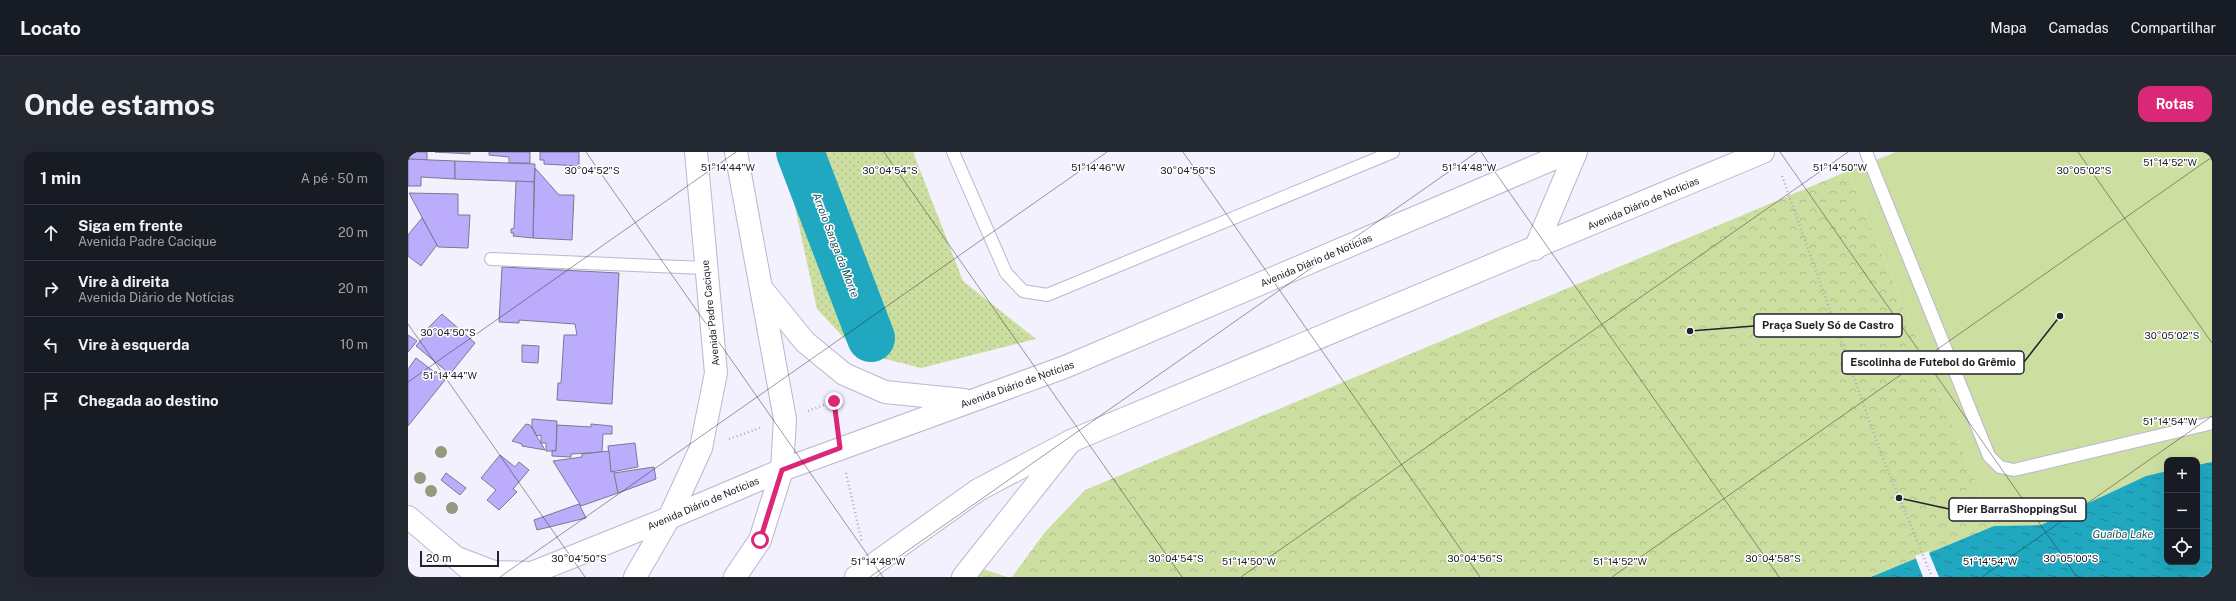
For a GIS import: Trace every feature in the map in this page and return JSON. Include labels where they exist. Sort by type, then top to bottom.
[{"type":"main road","name":"Avenida Padre Cacique","points":[[635,577],[669,518],[701,448],[716,373],[705,268],[696,152]]},
{"type":"main road","points":[[735,577],[760,540],[782,470],[785,419],[736,152]]},
{"type":"main road","name":"Avenida Diário de Notícias","points":[[457,558],[494,572],[532,573],[669,518],[782,470],[1065,367],[1569,152]]},
{"type":"main road","points":[[1535,249],[1576,152]]},
{"type":"main road","name":"Avenida Diário de Notícias","points":[[862,572],[978,490],[1071,440],[1535,249],[1763,152]]},
{"type":"main road","points":[[761,288],[806,342],[844,374],[885,392],[970,401]]},
{"type":"main road","points":[[963,577],[1071,440]]},
{"type":"main road","points":[[408,517],[478,577]]},
{"type":"lane","points":[[954,152],[1006,273],[1023,290],[1047,295],[1393,152]]},
{"type":"lane","points":[[1866,152],[1989,456],[2000,467],[2014,470],[2212,423]]},
{"type":"lane","points":[[491,260],[705,268]]},
{"type":"path","points":[[1782,176],[1882,456],[1932,577]]},
{"type":"path","points":[[834,401],[840,448],[862,572]]},
{"type":"green space","points":[[783,152],[913,152],[963,281],[1036,339],[921,368],[857,352],[817,309]]},
{"type":"green space","points":[[1896,152],[2212,152],[2212,462],[2200,464],[2200,457],[2164,457],[2164,472],[2146,476],[2041,525],[1994,526],[1848,171]]},
{"type":"green space","points":[[1848,171],[1994,526],[1871,577],[1012,577],[1045,532],[1085,490]]},
{"type":"green space","points":[[965,563],[1007,577],[971,577]]},
{"type":"water","name":"Guaíba Lake","points":[[2212,462],[2212,577],[1871,577],[1994,526],[2041,525],[2146,476],[2164,472],[2164,565],[2200,565],[2200,464]]},
{"type":"pier","points":[[1929,551],[1939,577],[1923,577],[1915,556]]},
{"type":"building","points":[[408,152],[427,152],[427,160],[408,159]]},
{"type":"building","points":[[435,152],[470,152],[470,154]]},
{"type":"building","points":[[489,152],[530,152],[530,163],[509,163],[509,157],[489,155]]},
{"type":"building","points":[[540,152],[579,152],[579,166],[544,164],[544,160],[540,160]]},
{"type":"building","points":[[408,159],[455,161],[455,179],[421,177],[421,186],[408,186]]},
{"type":"building","points":[[455,161],[535,164],[534,182],[455,179]]},
{"type":"building","points":[[535,168],[559,195],[574,195],[572,240],[533,238]]},
{"type":"building","points":[[516,181],[534,182],[533,238],[513,236],[514,233],[511,233],[511,229],[514,228]]},
{"type":"building","points":[[409,193],[458,194],[458,215],[470,215],[468,248],[438,247]]},
{"type":"building","points":[[422,218],[437,245],[421,266],[408,256],[408,235]]},
{"type":"building","points":[[502,267],[619,273],[612,404],[557,400],[558,383],[561,383],[564,335],[577,335],[575,324],[519,320],[519,323],[499,322]]},
{"type":"building","points":[[442,314],[475,343],[450,374],[416,346],[427,333],[425,331]]},
{"type":"building","points":[[408,335],[417,341],[408,352]]},
{"type":"building","points":[[522,345],[539,346],[538,363],[522,362]]},
{"type":"building","points":[[416,358],[445,380],[408,426],[408,369]]},
{"type":"building","points":[[532,419],[557,421],[556,451],[546,451],[546,443],[541,443],[541,435],[537,436],[532,427]]},
{"type":"building","points":[[526,424],[530,425],[545,450],[522,446],[522,444],[512,441]]},
{"type":"building","points":[[591,424],[612,426],[612,434],[603,434],[602,452],[571,454],[571,457],[552,456],[552,451],[556,451],[557,425],[591,427]]},
{"type":"building","points":[[635,443],[638,467],[611,472],[608,446]]},
{"type":"building","points":[[609,451],[611,472],[614,471],[618,493],[581,506],[553,461],[582,457],[582,454]]},
{"type":"building","points":[[500,455],[515,467],[519,462],[529,470],[513,489],[517,492],[499,510],[487,500],[496,490],[481,478]]},
{"type":"building","points":[[654,467],[656,479],[618,493],[614,473]]},
{"type":"building","points":[[446,473],[466,488],[460,495],[441,480]]},
{"type":"building","points":[[579,504],[586,518],[537,530],[534,520]]},
{"type":"waterway","name":"Arroio Sanga da Morte","points":[[800,152],[871,338]]},
{"type":"place","name":"Escolinha de Futebol do Grêmio","points":[[2060,316]]},
{"type":"place","name":"Praça Suely Só de Castro","points":[[1690,331]]},
{"type":"place","name":"Píer BarraShoppingSul","points":[[1899,498]]},
{"type":"route","points":[[760,540],[782,470],[840,448],[834,401]]}]
